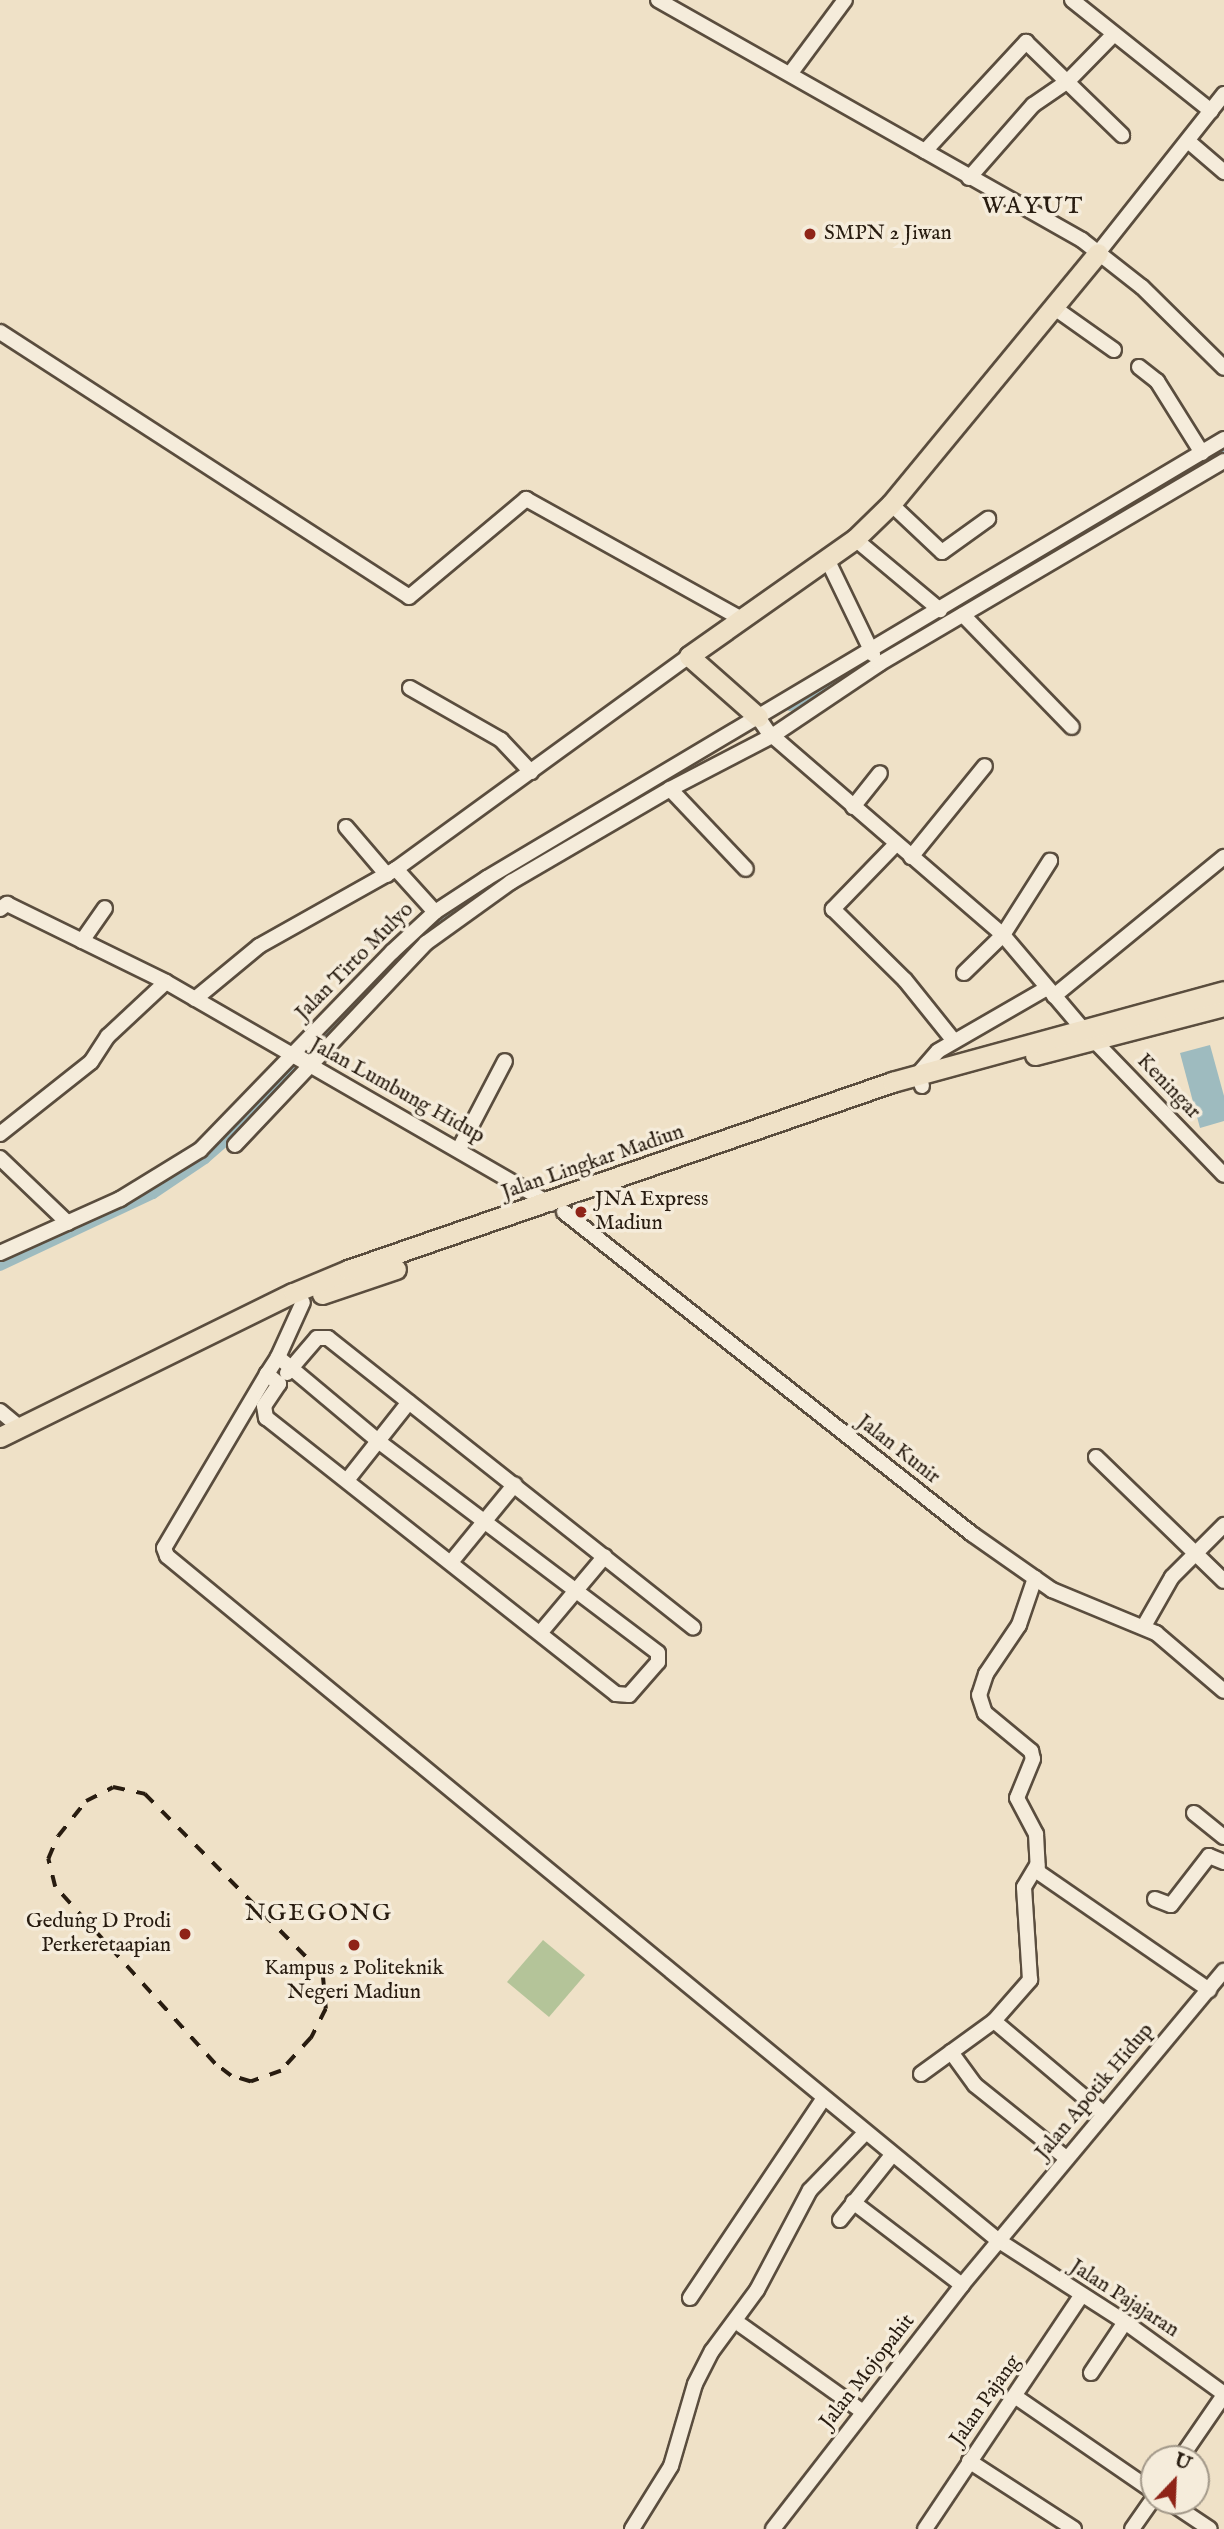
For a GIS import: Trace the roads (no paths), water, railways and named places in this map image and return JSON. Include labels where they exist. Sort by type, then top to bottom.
[{"type":"main road","points":[[763,725],[689,656],[855,539],[891,504],[1056,309],[1098,253]]},
{"type":"main road","name":"Jalan Lingkar Madiun","points":[[0,1449],[303,1302],[557,1208],[920,1080],[1088,1034],[1224,991]]},
{"type":"main road","name":"Jalan Lingkar Madiun","points":[[1088,1034],[1224,1006]]},
{"type":"main road","name":"Jalan Lingkar Madiun","points":[[0,1437],[311,1285],[557,1208]]},
{"type":"street","points":[[658,0],[925,151],[1098,253],[1142,287],[1224,368]]},
{"type":"street","points":[[790,74],[845,0]]},
{"type":"street","points":[[1072,0],[1112,36],[1211,111]]},
{"type":"street","points":[[969,178],[1033,105],[1068,81],[1112,36]]},
{"type":"street","points":[[925,151],[1026,41],[1122,135]]},
{"type":"street","points":[[1098,253],[1224,94]]},
{"type":"street","points":[[1188,141],[1224,172]]},
{"type":"street","points":[[1056,309],[1114,350]]},
{"type":"street","points":[[0,332],[409,597],[526,499],[740,618]]},
{"type":"street","points":[[1139,367],[1157,381],[1202,453]]},
{"type":"street","points":[[235,1145],[301,1060],[426,943],[510,882],[670,789],[940,610],[1224,439]]},
{"type":"street","points":[[763,725],[874,656],[963,615],[1224,461]]},
{"type":"street","points":[[891,504],[942,552],[988,519]]},
{"type":"street","points":[[855,539],[940,610]]},
{"type":"street","points":[[827,559],[874,656]]},
{"type":"street","points":[[963,615],[1072,727]]},
{"type":"street","points":[[195,999],[259,946],[391,872],[689,656]]},
{"type":"street","points":[[410,688],[501,740],[531,772]]},
{"type":"street","name":"Keningar","points":[[763,725],[853,807],[1003,935],[1088,1034],[1224,1175]]},
{"type":"street","name":"Jalan Tirto Mulyo","points":[[0,1254],[163,1175],[200,1150],[248,1104],[301,1060],[435,912],[763,725]]},
{"type":"street","points":[[911,857],[985,766]]},
{"type":"street","points":[[853,807],[880,773]]},
{"type":"street","points":[[670,789],[746,869]]},
{"type":"street","points":[[346,827],[435,912]]},
{"type":"street","points":[[896,844],[833,909],[905,981],[954,1041]]},
{"type":"street","points":[[920,1080],[932,1056],[954,1041],[1051,992],[1224,857]]},
{"type":"street","points":[[964,973],[1003,935],[1050,861]]},
{"type":"street","name":"Jalan Lumbung Hidup","points":[[3,903],[166,982],[557,1208]]},
{"type":"street","points":[[82,941],[105,908]]},
{"type":"street","points":[[0,1134],[91,1062],[108,1036],[166,982]]},
{"type":"street","points":[[459,1149],[505,1061]]},
{"type":"street","points":[[0,1158],[68,1223]]},
{"type":"street","name":"Jalan Kunir","points":[[557,1208],[856,1444],[1034,1578],[1063,1595],[1144,1626],[1224,1691]]},
{"type":"street","points":[[279,1384],[267,1374],[278,1357],[303,1302]]},
{"type":"street","points":[[278,1357],[292,1368],[378,1441],[658,1653],[658,1662],[629,1695],[620,1697],[452,1561],[264,1415],[264,1406],[279,1384],[292,1368],[317,1338],[328,1338],[693,1627]]},
{"type":"street","name":"Jalan Pajajaran","points":[[267,1374],[164,1548],[167,1556],[823,2099],[999,2241],[1125,2322],[1224,2394]]},
{"type":"street","points":[[348,1479],[410,1402]]},
{"type":"street","points":[[0,1411],[20,1427]]},
{"type":"street","points":[[1096,1457],[1224,1581]]},
{"type":"street","points":[[452,1561],[515,1484]]},
{"type":"street","points":[[1144,1626],[1172,1577],[1224,1525]]},
{"type":"street","points":[[541,1632],[605,1556]]},
{"type":"street","points":[[1034,1578],[1018,1625],[986,1674],[979,1695],[985,1713],[1031,1751],[1033,1759],[1017,1798],[1036,1834],[1037,1865],[1048,1883],[1209,1990]]},
{"type":"street","points":[[1194,1813],[1224,1837]]},
{"type":"street","points":[[1155,1899],[1171,1905],[1209,1856],[1224,1861]]},
{"type":"street","points":[[920,2074],[994,2021],[1030,1980],[1024,1887],[1037,1865]]},
{"type":"street","name":"Jalan Apotik Hidup","points":[[999,2241],[1224,1971]]},
{"type":"street","points":[[994,2021],[1104,2114]]},
{"type":"street","points":[[951,2052],[975,2085],[1066,2158]]},
{"type":"street","points":[[690,2298],[823,2099]]},
{"type":"street","points":[[632,2529],[671,2466],[695,2384],[712,2351],[757,2290],[810,2190],[865,2133]]},
{"type":"street","points":[[840,2220],[892,2155]]},
{"type":"street","points":[[853,2202],[962,2285]]},
{"type":"street","name":"Jalan Mojopahit","points":[[781,2526],[863,2412],[999,2241]]},
{"type":"street","name":"Jalan Pajang","points":[[927,2528],[969,2460],[1016,2397],[1081,2296]]},
{"type":"street","points":[[1091,2373],[1125,2322]]},
{"type":"street","points":[[741,2325],[863,2412]]},
{"type":"street","points":[[1189,2445],[1224,2394]]},
{"type":"street","points":[[1016,2397],[1140,2482]]},
{"type":"street","points":[[969,2460],[1074,2529]]},
{"type":"street","points":[[1189,2515],[1210,2529]]},
{"type":"water","points":[[1210,1045],[1224,1096],[1224,1121],[1200,1128],[1180,1053]]},
{"type":"waterway","points":[[790,706],[1224,451]]},
{"type":"waterway","points":[[0,1266],[153,1194],[205,1159],[252,1118],[309,1048],[428,930],[639,795]]},
{"type":"railway","points":[[113,1787],[145,1794],[323,1974],[326,2009],[311,2038],[281,2071],[251,2082],[231,2076],[215,2064],[55,1887],[48,1859],[58,1836],[86,1801],[113,1787]]},
{"type":"place","name":"SMPN 2 Jiwan","points":[[810,234]]},
{"type":"place","name":"JNA Express Madiun","points":[[581,1212]]},
{"type":"place","name":"Gedung D Prodi Perkeretaapian","points":[[185,1934]]},
{"type":"place","name":"Kampus 2 Politeknik Negeri Madiun","points":[[354,1945]]},
{"type":"district","name":"WAYUT","points":[[1033,207]]},
{"type":"district","name":"NGEGONG","points":[[319,1914]]}]
